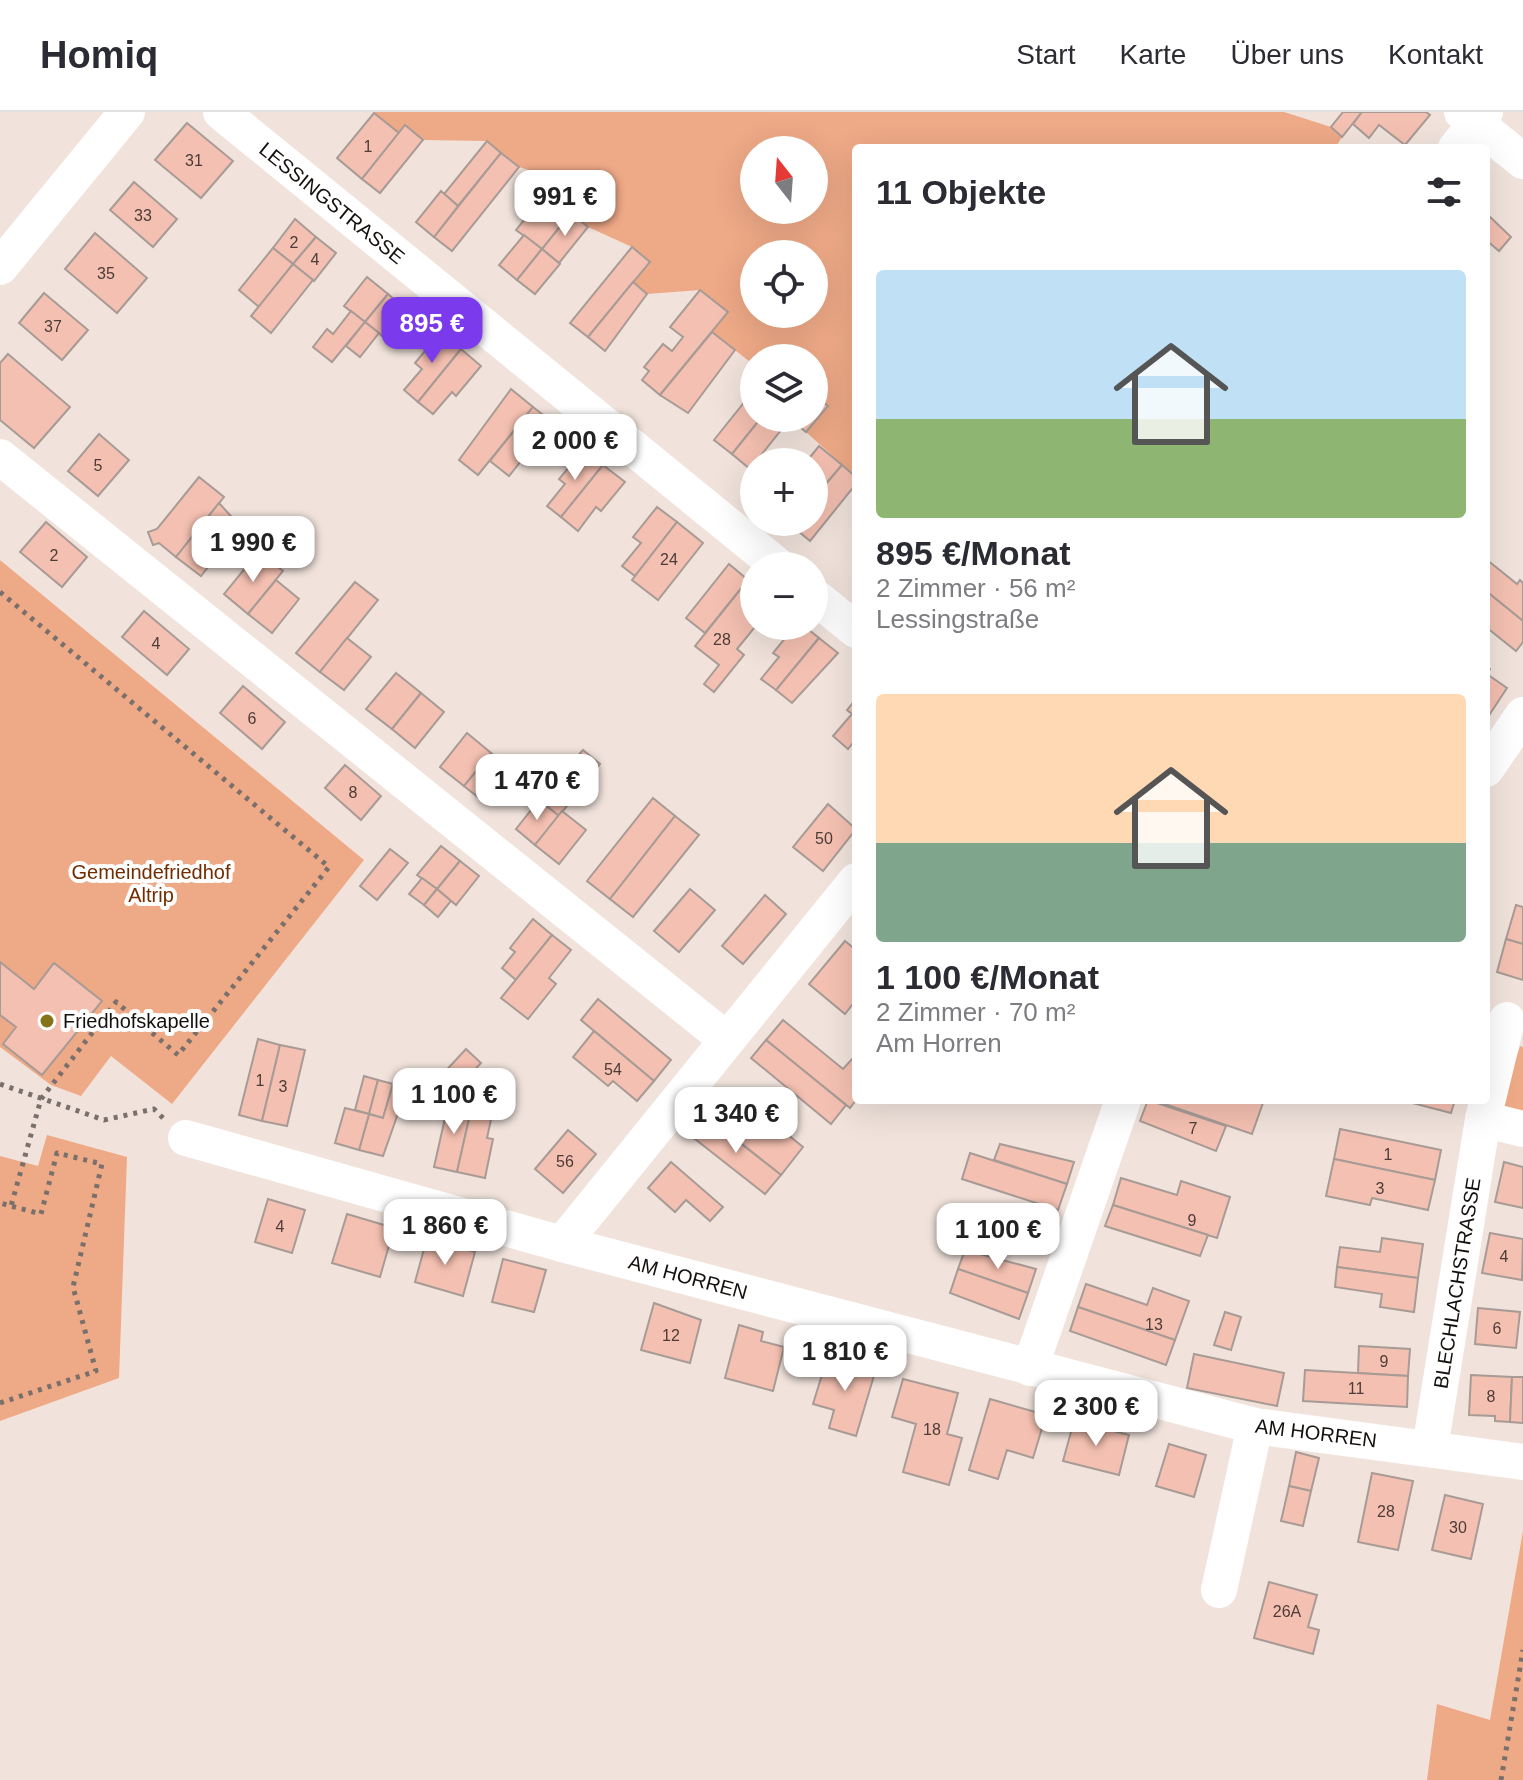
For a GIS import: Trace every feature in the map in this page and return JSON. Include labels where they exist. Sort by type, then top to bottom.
[{"type":"street","points":[[0,267],[127,112]]},
{"type":"street","name":"LESSINGSTRASSE","points":[[221,112],[761,552]]},
{"type":"street","points":[[1470,124],[1523,161]]},
{"type":"street","points":[[0,457],[727,1040]]},
{"type":"street","points":[[828,607],[852,627]]},
{"type":"street","points":[[1490,763],[1523,715]]},
{"type":"street","points":[[562,1244],[852,886]]},
{"type":"street","name":"BLECHLACHSTRASSE","points":[[1490,1087],[1505,1019]]},
{"type":"street","points":[[1030,1368],[1122,1104]]},
{"type":"street","name":"BLECHLACHSTRASSE","points":[[1430,1448],[1486,1104]]},
{"type":"street","points":[[1483,1119],[1523,1129]]},
{"type":"street","name":"AM HORREN","points":[[186,1138],[562,1244],[1255,1426],[1523,1462]]},
{"type":"street","points":[[1219,1590],[1255,1426]]},
{"type":"path","points":[[0,592],[329,867],[178,1055],[116,1002],[41,1099],[11,1206]]},
{"type":"path","points":[[0,1084],[104,1120],[154,1109],[186,1138]]},
{"type":"path","points":[[0,1203],[41,1214],[57,1153],[102,1164],[73,1287],[96,1371],[0,1403]]},
{"type":"path","points":[[1501,1780],[1523,1650]]},
{"type":"green space","points":[[373,112],[1284,112],[1331,127],[1342,137],[1338,144],[852,144],[852,473],[828,452],[828,448],[824,448],[806,432],[828,432],[828,344],[740,344],[740,354],[712,332],[727,312],[700,290],[647,294],[633,282],[632,247],[588,227],[571,213],[582,199],[557,179],[519,167],[487,141],[423,140],[405,126],[399,133]]},
{"type":"green space","name":"Gemeindefriedhof Altrip","points":[[0,560],[364,860],[172,1104],[111,1056],[81,1096],[51,1085],[0,1047]]},
{"type":"green space","points":[[1520,1046],[1523,1047],[1523,1118],[1498,1112]]},
{"type":"green space","points":[[47,1135],[127,1157],[119,1378],[0,1421],[0,1156],[38,1166]]},
{"type":"green space","points":[[1523,1531],[1523,1780],[1427,1780],[1437,1704],[1490,1720]]},
{"type":"building","points":[[1343,112],[1362,112],[1342,137],[1331,127]]},
{"type":"building","points":[[1362,112],[1426,112],[1430,115],[1406,144],[1379,125],[1369,138],[1353,124]]},
{"type":"building","points":[[374,113],[399,133],[362,179],[337,158]]},
{"type":"building","points":[[187,123],[233,161],[201,198],[155,160]]},
{"type":"building","points":[[405,125],[423,140],[380,193],[362,179]]},
{"type":"building","points":[[487,141],[501,153],[458,206],[444,194]]},
{"type":"building","points":[[501,153],[519,167],[452,251],[434,237]]},
{"type":"building","points":[[557,179],[582,199],[542,249],[516,230]]},
{"type":"building","points":[[134,182],[177,219],[153,247],[110,210]]},
{"type":"building","points":[[441,191],[458,206],[434,237],[416,222]]},
{"type":"building","points":[[571,213],[588,227],[559,263],[542,249]]},
{"type":"building","points":[[1490,217],[1511,237],[1499,251],[1490,243]]},
{"type":"building","points":[[295,219],[316,237],[293,264],[273,248]]},
{"type":"building","points":[[95,233],[147,278],[117,313],[65,269]]},
{"type":"building","points":[[524,235],[542,249],[517,280],[499,265]]},
{"type":"building","points":[[316,237],[336,253],[314,281],[293,264]]},
{"type":"building","points":[[632,247],[650,262],[588,337],[570,323]]},
{"type":"building","points":[[273,248],[293,264],[259,307],[239,290]]},
{"type":"building","points":[[542,249],[560,264],[535,294],[517,280]]},
{"type":"building","points":[[293,264],[313,280],[271,333],[251,316]]},
{"type":"building","points":[[367,277],[388,294],[365,322],[344,306]]},
{"type":"building","points":[[633,282],[647,294],[605,351],[588,337]]},
{"type":"building","points":[[700,290],[728,312],[660,395],[642,380],[649,371],[644,367],[663,344],[672,351],[683,337],[670,327]]},
{"type":"building","points":[[44,293],[88,330],[62,360],[19,323]]},
{"type":"building","points":[[388,294],[408,311],[386,339],[365,322]]},
{"type":"building","points":[[351,311],[365,322],[332,362],[313,347],[327,329],[333,334]]},
{"type":"building","points":[[365,322],[379,333],[360,357],[346,346]]},
{"type":"building","points":[[441,332],[461,349],[418,402],[404,390],[422,369],[415,363]]},
{"type":"building","points":[[712,332],[735,350],[688,413],[660,395]]},
{"type":"building","points":[[461,349],[481,366],[456,396],[452,392],[433,414],[418,402]]},
{"type":"building","points":[[8,354],[70,407],[34,448],[0,420],[0,363]]},
{"type":"building","points":[[511,389],[533,407],[478,475],[459,460]]},
{"type":"building","points":[[533,407],[552,422],[509,476],[490,461]]},
{"type":"building","points":[[740,408],[740,432],[750,432],[732,454],[714,440]]},
{"type":"building","points":[[750,432],[780,432],[767,448],[740,448],[740,461],[732,454]]},
{"type":"building","points":[[99,434],[129,460],[98,496],[68,471]]},
{"type":"building","points":[[584,449],[603,465],[561,517],[547,506],[565,484],[559,479]]},
{"type":"building","points":[[828,453],[842,465],[828,482]]},
{"type":"building","points":[[603,465],[625,482],[601,511],[596,507],[578,531],[561,517]]},
{"type":"building","points":[[842,465],[852,474],[852,489],[828,519],[828,482]]},
{"type":"building","points":[[199,477],[224,497],[176,557],[159,543],[153,545],[148,532],[157,529]]},
{"type":"building","points":[[219,503],[240,526],[201,576],[176,557]]},
{"type":"building","points":[[657,507],[677,522],[635,576],[622,566],[641,543],[633,537]]},
{"type":"building","points":[[46,522],[87,557],[62,587],[20,552]]},
{"type":"building","points":[[677,522],[703,543],[658,600],[632,580]]},
{"type":"building","points":[[263,555],[283,571],[248,614],[224,594],[251,561],[256,565]]},
{"type":"building","points":[[1490,562],[1517,584],[1520,580],[1523,583],[1523,621],[1490,594]]},
{"type":"building","points":[[729,564],[740,573],[740,590],[705,633],[686,618]]},
{"type":"building","points":[[276,580],[299,599],[272,633],[248,614]]},
{"type":"building","points":[[355,582],[378,600],[320,672],[296,653]]},
{"type":"building","points":[[740,590],[740,640],[744,640],[737,649],[744,655],[714,692],[704,684],[719,665],[695,646]]},
{"type":"building","points":[[1490,594],[1523,621],[1523,642],[1516,651],[1490,630]]},
{"type":"building","points":[[144,611],[189,649],[167,675],[122,637]]},
{"type":"building","points":[[347,638],[371,657],[344,690],[320,672]]},
{"type":"building","points":[[784,640],[817,640],[776,690],[761,679],[779,657],[773,653]]},
{"type":"building","points":[[817,640],[838,653],[792,703],[776,690]]},
{"type":"building","points":[[396,673],[421,693],[392,729],[366,709]]},
{"type":"building","points":[[1490,676],[1507,688],[1490,714]]},
{"type":"building","points":[[243,686],[285,722],[262,749],[220,713]]},
{"type":"building","points":[[421,693],[444,712],[415,748],[392,729]]},
{"type":"building","points":[[852,714],[852,744],[848,749],[833,736]]},
{"type":"building","points":[[467,733],[491,753],[464,786],[440,767]]},
{"type":"building","points":[[583,750],[600,764],[559,816],[539,800]]},
{"type":"building","points":[[491,753],[515,772],[488,805],[464,786]]},
{"type":"building","points":[[345,765],[381,796],[361,820],[325,788]]},
{"type":"building","points":[[653,798],[675,816],[610,899],[587,881]]},
{"type":"building","points":[[539,800],[559,816],[535,845],[516,829]]},
{"type":"building","points":[[828,804],[852,825],[852,834],[823,871],[793,847]]},
{"type":"building","points":[[562,811],[586,830],[559,864],[535,845]]},
{"type":"building","points":[[675,816],[699,835],[633,917],[610,899]]},
{"type":"building","points":[[441,846],[460,861],[437,889],[417,875]]},
{"type":"building","points":[[390,849],[408,863],[377,900],[360,886]]},
{"type":"building","points":[[460,861],[479,876],[456,905],[437,889]]},
{"type":"building","points":[[422,878],[437,889],[424,905],[409,894]]},
{"type":"building","points":[[437,889],[451,901],[438,917],[424,905]]},
{"type":"building","points":[[690,889],[715,910],[679,952],[654,931]]},
{"type":"building","points":[[765,895],[786,914],[743,964],[722,946]]},
{"type":"building","points":[[1516,905],[1523,907],[1523,944],[1506,939]]},
{"type":"building","points":[[533,919],[552,935],[516,980],[502,968],[515,952],[510,948]]},
{"type":"building","points":[[552,935],[571,950],[549,978],[556,984],[528,1019],[501,998]]},
{"type":"building","points":[[1506,939],[1523,944],[1523,980],[1497,972]]},
{"type":"building","points":[[845,941],[852,947],[852,1005],[845,1014],[809,984]]},
{"type":"building","name":"Friedhofskapelle","points":[[0,962],[34,989],[54,963],[102,1001],[42,1075],[3,1044],[16,1027],[0,1015]]},
{"type":"building","points":[[598,999],[671,1060],[654,1081],[581,1020]]},
{"type":"building","points":[[783,1020],[843,1069],[852,1059],[853,1104],[850,1108],[766,1040]]},
{"type":"building","points":[[594,1031],[654,1081],[637,1101],[613,1081],[608,1086],[573,1057]]},
{"type":"building","points":[[258,1039],[280,1045],[262,1121],[239,1115]]},
{"type":"building","points":[[766,1040],[846,1105],[831,1124],[751,1058]]},
{"type":"building","points":[[280,1045],[305,1050],[287,1126],[262,1121]]},
{"type":"building","points":[[466,1049],[481,1063],[441,1106],[426,1092]]},
{"type":"building","points":[[364,1076],[378,1080],[369,1114],[355,1110]]},
{"type":"building","points":[[378,1080],[393,1084],[383,1118],[369,1114]]},
{"type":"building","points":[[393,1084],[407,1088],[383,1156],[359,1150],[369,1114],[383,1118]]},
{"type":"building","points":[[455,1097],[473,1101],[457,1172],[434,1167],[445,1118],[450,1119]]},
{"type":"building","points":[[721,1097],[768,1128],[772,1122],[803,1147],[781,1175],[706,1116]]},
{"type":"building","points":[[473,1101],[494,1106],[487,1138],[493,1139],[485,1178],[457,1172]]},
{"type":"building","points":[[1146,1104],[1160,1104],[1226,1126],[1216,1151],[1140,1121]]},
{"type":"building","points":[[1165,1104],[1263,1104],[1252,1134]]},
{"type":"building","points":[[1416,1104],[1454,1104],[1451,1113]]},
{"type":"building","points":[[345,1108],[369,1114],[359,1150],[335,1143]]},
{"type":"building","points":[[706,1116],[781,1175],[765,1194],[690,1135]]},
{"type":"building","points":[[1340,1129],[1441,1150],[1435,1180],[1334,1159]]},
{"type":"building","points":[[568,1130],[596,1154],[563,1193],[535,1169]]},
{"type":"building","points":[[1000,1144],[1074,1162],[1067,1184],[994,1160]]},
{"type":"building","points":[[970,1153],[1067,1184],[1058,1210],[962,1179]]},
{"type":"building","points":[[1334,1159],[1435,1180],[1428,1210],[1372,1198],[1370,1205],[1326,1196]]},
{"type":"building","points":[[671,1162],[723,1207],[710,1221],[686,1200],[675,1212],[648,1188]]},
{"type":"building","points":[[1504,1162],[1523,1167],[1523,1208],[1495,1202]]},
{"type":"building","points":[[1121,1178],[1177,1195],[1181,1181],[1230,1197],[1217,1238],[1113,1205]]},
{"type":"building","points":[[268,1199],[305,1210],[292,1253],[255,1242]]},
{"type":"building","points":[[1113,1205],[1208,1235],[1200,1256],[1105,1226]]},
{"type":"building","points":[[347,1214],[394,1228],[380,1277],[332,1263]]},
{"type":"building","points":[[1490,1233],[1523,1239],[1522,1280],[1482,1273]]},
{"type":"building","points":[[427,1238],[475,1252],[463,1296],[415,1282]]},
{"type":"building","points":[[1382,1238],[1423,1244],[1418,1278],[1337,1267],[1340,1247],[1380,1252]]},
{"type":"building","points":[[965,1250],[1036,1269],[1028,1293],[958,1269]]},
{"type":"building","points":[[503,1259],[546,1270],[534,1312],[492,1302]]},
{"type":"building","points":[[1337,1267],[1418,1278],[1414,1312],[1380,1307],[1382,1294],[1335,1287]]},
{"type":"building","points":[[958,1269],[1028,1293],[1019,1319],[950,1293]]},
{"type":"building","points":[[1086,1284],[1147,1305],[1153,1288],[1189,1301],[1175,1340],[1078,1307]]},
{"type":"building","points":[[654,1303],[701,1320],[690,1363],[641,1350]]},
{"type":"building","points":[[1078,1307],[1175,1340],[1166,1365],[1070,1331]]},
{"type":"building","points":[[1478,1308],[1520,1312],[1516,1348],[1475,1344]]},
{"type":"building","points":[[1225,1312],[1241,1317],[1231,1350],[1214,1345]]},
{"type":"building","points":[[739,1325],[763,1332],[761,1341],[784,1347],[773,1391],[725,1378]]},
{"type":"building","points":[[1359,1346],[1410,1349],[1408,1376],[1358,1373]]},
{"type":"building","points":[[1194,1354],[1284,1373],[1277,1406],[1187,1388]]},
{"type":"building","points":[[828,1355],[876,1369],[856,1436],[829,1428],[834,1410],[813,1404]]},
{"type":"building","points":[[1305,1370],[1408,1376],[1407,1407],[1303,1401]]},
{"type":"building","points":[[1471,1375],[1512,1377],[1510,1422],[1495,1421],[1495,1416],[1469,1415]]},
{"type":"building","points":[[1512,1377],[1523,1377],[1523,1423],[1510,1422]]},
{"type":"building","points":[[903,1379],[958,1393],[947,1434],[962,1438],[949,1485],[903,1472],[916,1424],[892,1417]]},
{"type":"building","points":[[990,1399],[1046,1415],[1033,1458],[1007,1450],[998,1479],[969,1470]]},
{"type":"building","points":[[1074,1421],[1129,1435],[1119,1475],[1063,1461]]},
{"type":"building","points":[[1169,1444],[1206,1455],[1194,1497],[1156,1486]]},
{"type":"building","points":[[1296,1452],[1319,1458],[1311,1491],[1289,1486]]},
{"type":"building","points":[[1372,1473],[1413,1481],[1398,1550],[1358,1542]]},
{"type":"building","points":[[1289,1486],[1311,1491],[1303,1526],[1281,1521]]},
{"type":"building","points":[[1445,1495],[1483,1504],[1471,1559],[1432,1550]]},
{"type":"building","points":[[1269,1582],[1317,1595],[1308,1627],[1319,1630],[1313,1654],[1254,1638]]},
{"type":"place","name":"Friedhofskapelle","points":[[47,1021]]}]
